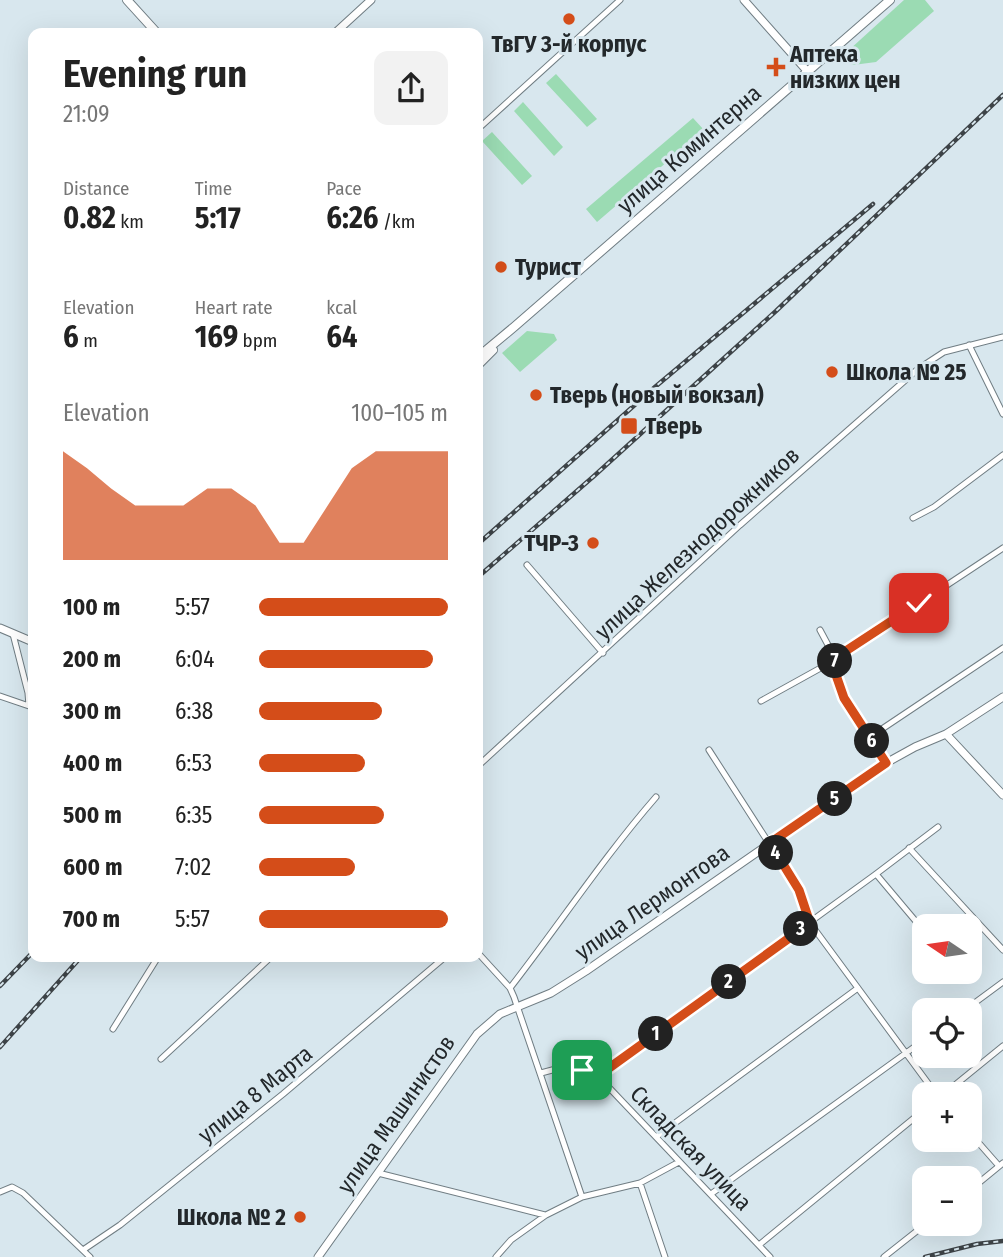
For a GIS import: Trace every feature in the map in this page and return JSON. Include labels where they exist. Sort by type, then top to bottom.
[{"type":"main road","points":[[127,0],[152,28]]},
{"type":"main road","points":[[340,28],[370,0]]},
{"type":"main road","points":[[744,0],[808,72]]},
{"type":"main road","name":"улица Коминтерна","points":[[483,353],[890,0]]},
{"type":"main road","name":"улица Коминтерна","points":[[483,360],[514,327]]},
{"type":"main road","points":[[0,628],[28,640]]},
{"type":"main road","name":"улица Лермонтова","points":[[517,1006],[551,993],[586,971],[886,763],[946,734],[1003,697]]},
{"type":"main road","points":[[946,734],[1003,795]]},
{"type":"main road","name":"улица Машинистов","points":[[318,1257],[480,1031],[497,1016],[517,1006]]},
{"type":"street","points":[[483,124],[620,0]]},
{"type":"street","name":"улица Железнодорожников","points":[[483,761],[740,525],[918,369],[944,352],[1003,337]]},
{"type":"street","points":[[969,345],[1003,414]]},
{"type":"street","points":[[914,518],[934,507],[1003,455]]},
{"type":"street","points":[[761,701],[826,665],[1003,548]]},
{"type":"street","points":[[527,565],[603,653]]},
{"type":"street","points":[[820,630],[835,658],[836,675],[844,698],[886,763]]},
{"type":"street","points":[[13,633],[28,693]]},
{"type":"street","points":[[870,737],[1003,648]]},
{"type":"street","points":[[0,696],[28,706]]},
{"type":"street","points":[[709,750],[799,890],[810,923],[927,1082]]},
{"type":"street","points":[[510,988],[622,835],[656,797]]},
{"type":"street","points":[[541,1073],[566,1066],[598,1076],[938,827]]},
{"type":"street","points":[[909,848],[1003,950]]},
{"type":"street","points":[[876,874],[912,918]]},
{"type":"street","points":[[483,958],[510,988],[582,1197]]},
{"type":"street","points":[[113,1029],[155,962]]},
{"type":"street","points":[[161,1059],[266,962]]},
{"type":"street","name":"улица 8 Марта","points":[[83,1250],[120,1225],[283,1094],[439,962]]},
{"type":"street","points":[[981,998],[1003,982]]},
{"type":"street","points":[[656,1137],[858,988]]},
{"type":"street","points":[[959,1082],[1003,1046]]},
{"type":"street","points":[[711,1194],[912,1049]]},
{"type":"street","name":"Складская улица","points":[[598,1076],[770,1257]]},
{"type":"street","points":[[759,1245],[912,1120]]},
{"type":"street","points":[[982,1145],[1001,1165],[982,1180]]},
{"type":"street","points":[[496,1257],[511,1240],[546,1215],[582,1197],[640,1183],[679,1162]]},
{"type":"street","points":[[379,1173],[546,1215]]},
{"type":"street","points":[[640,1183],[666,1257]]},
{"type":"street","points":[[0,1192],[12,1187],[23,1193],[90,1257]]},
{"type":"street","points":[[884,1257],[912,1235]]},
{"type":"green space","points":[[904,0],[925,0],[934,11],[876,62],[853,65],[838,60]]},
{"type":"green space","points":[[556,74],[597,119],[587,127],[546,83]]},
{"type":"green space","points":[[523,102],[563,147],[554,156],[514,111]]},
{"type":"green space","points":[[693,118],[704,130],[597,222],[586,209]]},
{"type":"green space","points":[[492,132],[532,176],[522,185],[483,140]]},
{"type":"green space","points":[[527,331],[554,334],[557,340],[520,372],[502,353]]},
{"type":"railway","points":[[483,573],[776,311],[1003,95]]},
{"type":"railway","points":[[483,540],[655,387],[873,204]]},
{"type":"railway","points":[[0,986],[28,957]]},
{"type":"railway","points":[[0,1047],[76,962]]},
{"type":"railway","points":[[925,1257],[977,1244],[1003,1241]]},
{"type":"place","name":"ТвГУ 3-й корпус","points":[[569,19]]},
{"type":"place","name":"Аптека низких цен","points":[[776,67]]},
{"type":"place","name":"Турист","points":[[501,267]]},
{"type":"place","name":"Школа № 25","points":[[832,372]]},
{"type":"place","name":"Тверь (новый вокзал)","points":[[536,395]]},
{"type":"place","name":"Тверь","points":[[629,426]]},
{"type":"place","name":"ТЧР-3","points":[[593,543]]},
{"type":"place","name":"Школа № 2","points":[[300,1217]]},
{"type":"route","points":[[582,1070],[598,1076],[810,923],[799,890],[770,843],[886,763],[844,698],[836,675],[835,658],[919,603]]}]
